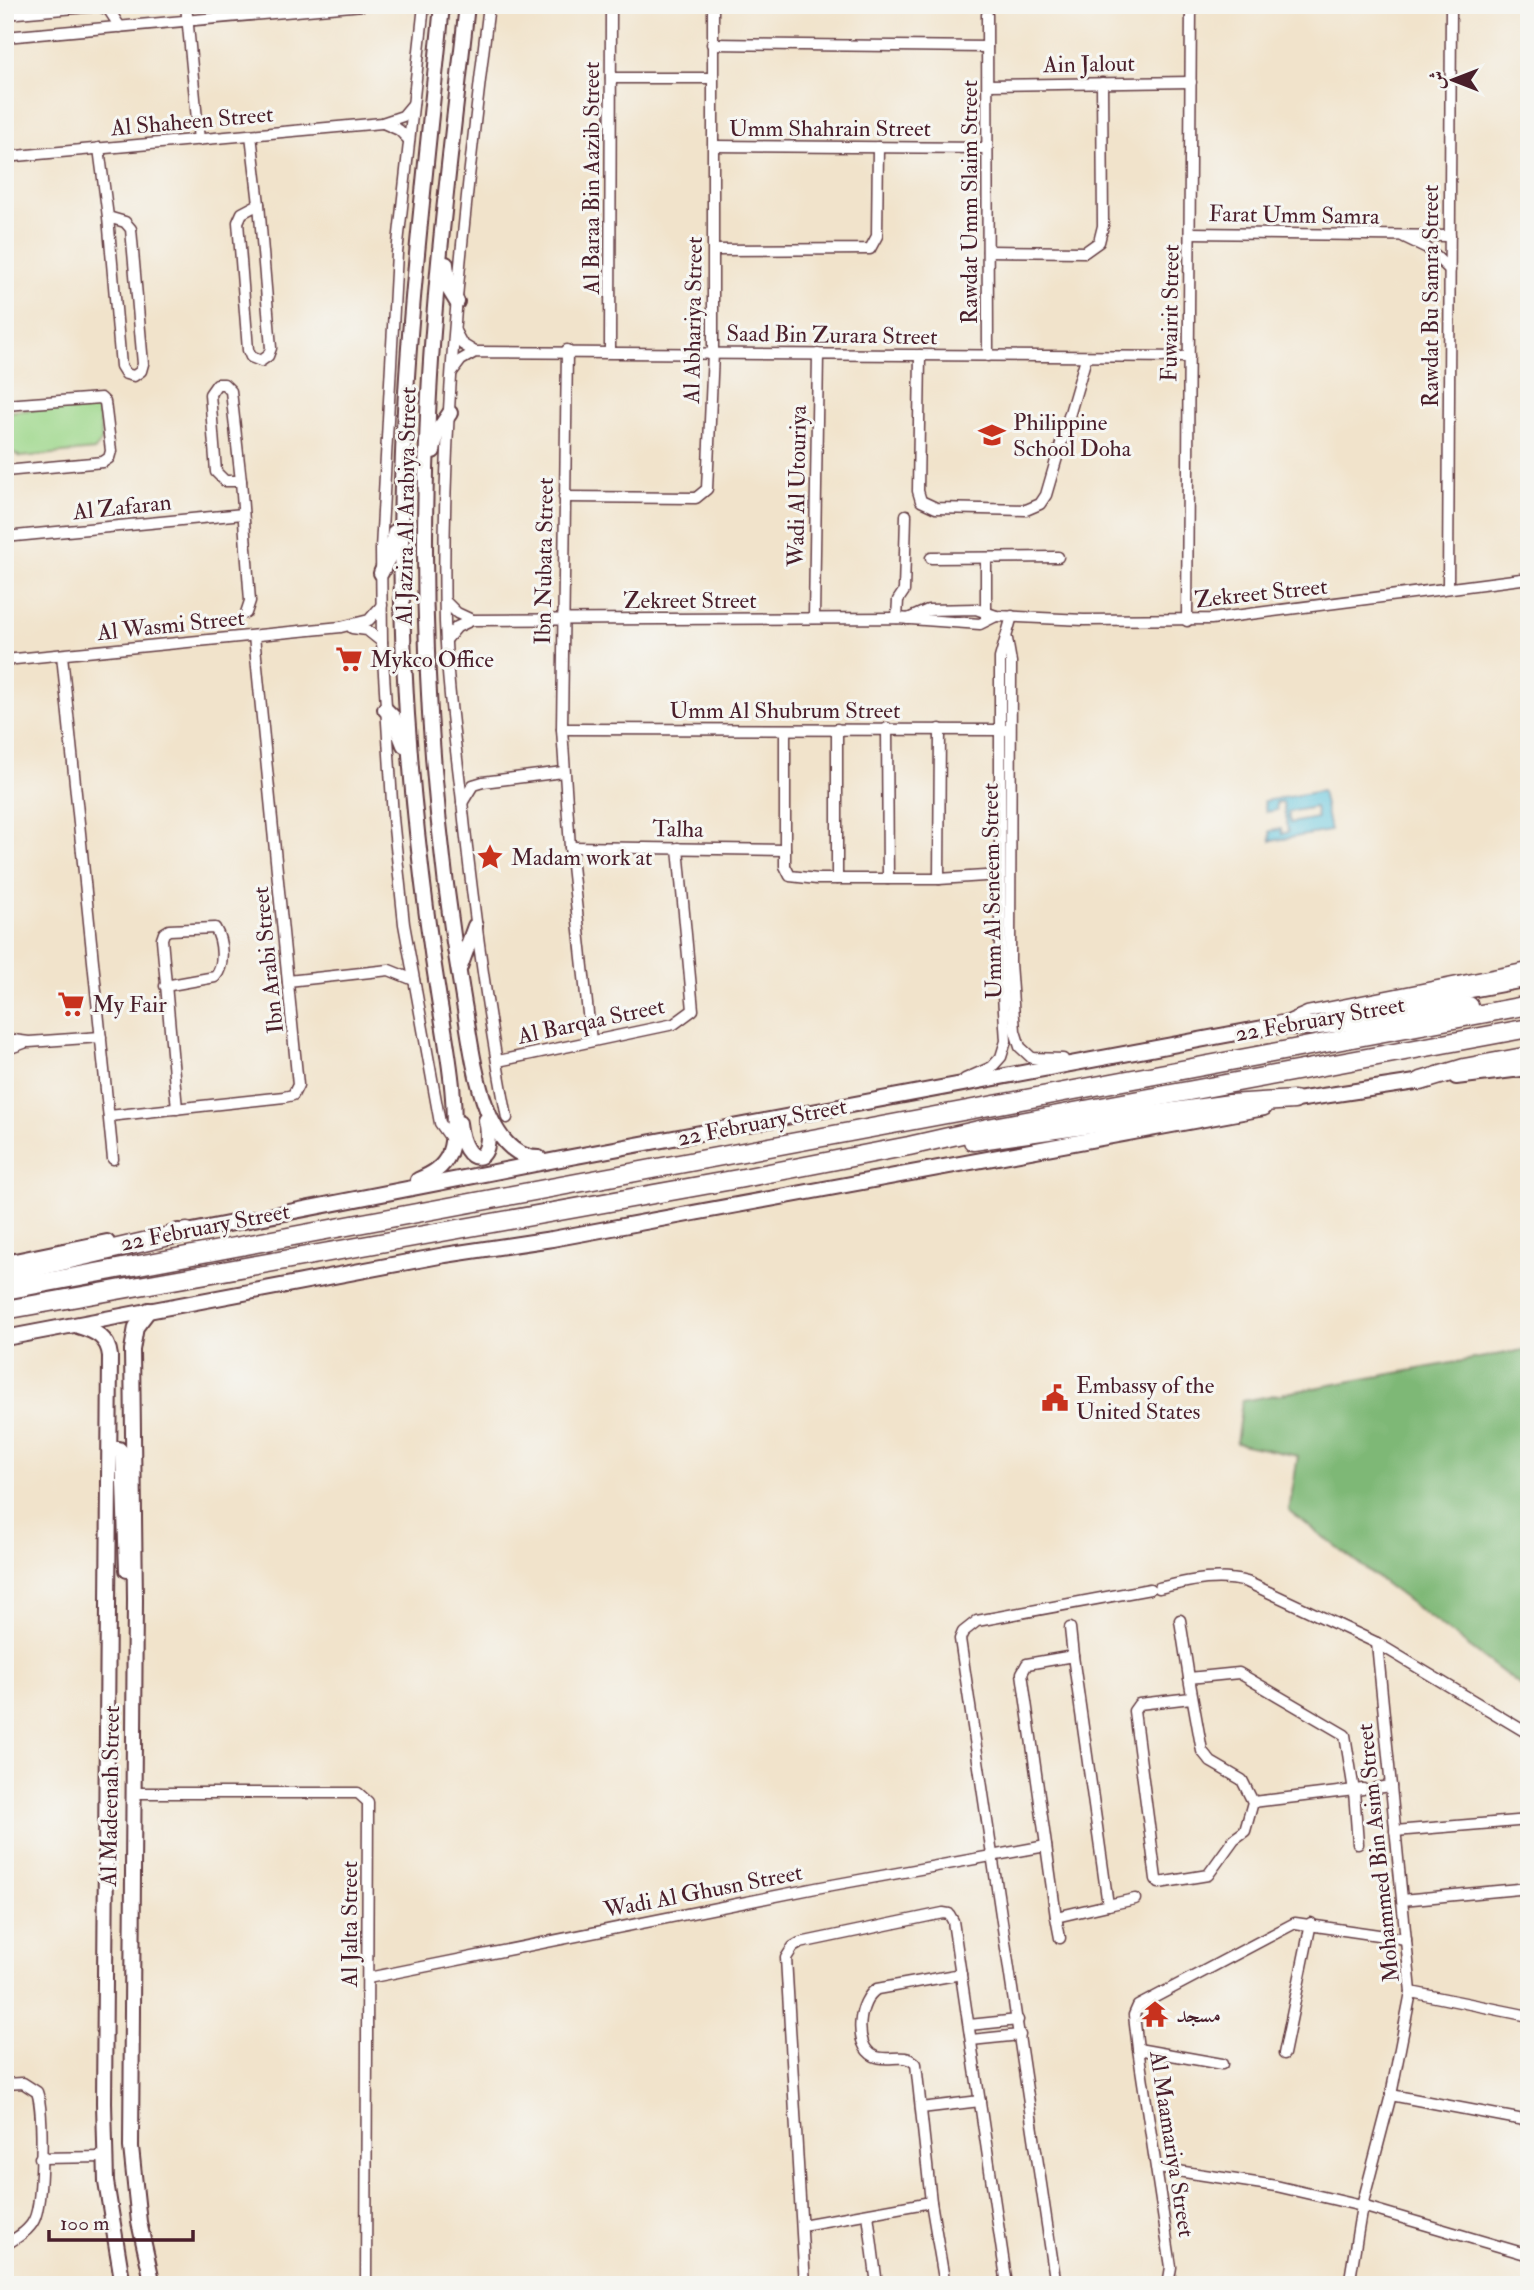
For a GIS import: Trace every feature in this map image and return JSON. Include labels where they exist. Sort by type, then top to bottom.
[{"type":"highway","points":[[1280,1025],[1310,1026],[1480,1005],[1529,1005]]},
{"type":"highway","name":"22 February Street","points":[[5,1290],[1529,1005]]},
{"type":"highway","name":"22 February Street","points":[[5,1310],[556,1213],[931,1142],[988,1128],[1529,1028]]},
{"type":"highway","points":[[1421,1082],[1464,1068],[1529,1056]]},
{"type":"highway","points":[[931,1142],[995,1139],[1230,1104],[1294,1100]]},
{"type":"highway","points":[[8,1262],[187,1232]]},
{"type":"main road","name":"Al Jazira Al Arabiya Street","points":[[442,5],[417,264],[402,485],[403,654],[410,769],[423,890],[447,1046],[452,1140]]},
{"type":"main road","name":"Al Jazira Al Arabiya Street","points":[[467,5],[441,245],[425,479],[425,592],[433,758],[458,972],[473,1055],[488,1111],[505,1145],[533,1158],[566,1158]]},
{"type":"main road","points":[[441,245],[447,281],[457,302]]},
{"type":"main road","points":[[425,479],[438,432],[450,413]]},
{"type":"main road","points":[[381,573],[393,546],[402,485]]},
{"type":"main road","points":[[386,709],[397,726],[410,769]]},
{"type":"main road","points":[[458,972],[475,926]]},
{"type":"main road","name":"22 February Street","points":[[187,1232],[396,1190],[1529,979]]},
{"type":"main road","points":[[447,1046],[454,1074],[462,1143],[466,1152],[477,1156],[485,1153],[489,1142],[473,1055]]},
{"type":"main road","points":[[5,1338],[1225,1116],[1294,1100],[1529,1068]]},
{"type":"main road","points":[[396,1190],[436,1171],[447,1157],[452,1140]]},
{"type":"main road","name":"Al Madeenah Street","points":[[149,1310],[136,1327],[132,1350],[135,1599],[131,2147],[139,2222],[153,2285]]},
{"type":"main road","name":"Al Madeenah Street","points":[[75,1325],[99,1334],[109,1348],[105,2157],[109,2208],[123,2285]]},
{"type":"main road","points":[[110,1448],[119,1449],[123,1454],[124,1544],[135,1599]]},
{"type":"street","points":[[186,5],[199,140]]},
{"type":"street","points":[[5,37],[262,10],[363,5]]},
{"type":"street","name":"Al Jazira Al Arabiya Street","points":[[424,5],[397,253],[381,573],[382,642],[393,818],[410,957],[440,1123],[452,1140]]},
{"type":"street","name":"Al Jazira Al Arabiya Street","points":[[489,5],[454,330],[445,601],[446,640],[475,926],[507,1118]]},
{"type":"street","name":"Al Baraa Bin Aazib Street","points":[[610,351],[611,5]]},
{"type":"street","name":"Al Abhariya Street","points":[[564,497],[696,498],[707,489],[713,353],[713,5]]},
{"type":"street","name":"Fuwairit Street","points":[[1187,621],[1191,5]]},
{"type":"street","name":"Rawdat Bu Samra Street","points":[[1448,588],[1451,5]]},
{"type":"street","points":[[5,14],[99,6],[109,10],[120,27]]},
{"type":"street","name":"Rawdat Umm Slaim Street","points":[[987,15],[988,356]]},
{"type":"street","points":[[712,44],[987,47]]},
{"type":"street","points":[[611,78],[711,78]]},
{"type":"street","name":"Ain Jalout","points":[[988,85],[1191,82]]},
{"type":"street","points":[[988,251],[1085,252],[1093,248],[1102,234],[1102,83]]},
{"type":"street","name":"Al Shaheen Street","points":[[5,157],[382,122],[403,116],[413,104]]},
{"type":"street","points":[[382,122],[399,130],[409,140]]},
{"type":"street","points":[[251,135],[258,204],[271,348],[268,356],[261,361],[251,357],[248,350],[238,222],[242,213],[258,204]]},
{"type":"street","name":"Umm Shahrain Street","points":[[714,146],[987,148]]},
{"type":"street","points":[[713,250],[870,249],[877,236],[878,147]]},
{"type":"street","points":[[99,148],[121,366],[126,374],[134,376],[141,371],[143,364],[131,229],[125,222],[108,217]]},
{"type":"street","name":"Farat Umm Samra","points":[[1190,233],[1450,236]]},
{"type":"street","name":"Farat Umm Samra","points":[[1397,235],[1427,248],[1450,270]]},
{"type":"street","points":[[452,373],[461,360],[475,352],[462,344],[454,330]]},
{"type":"street","name":"Ibn Nubata Street","points":[[567,351],[563,772],[591,1041]]},
{"type":"street","name":"Saad Bin Zurara Street","points":[[475,352],[1189,357]]},
{"type":"street","name":"Wadi Al Utouriya","points":[[814,618],[818,354]]},
{"type":"street","points":[[920,355],[918,491],[921,501],[936,508],[1026,510],[1041,504],[1046,495],[1086,358]]},
{"type":"street","points":[[241,481],[225,481],[216,471],[210,394],[217,384],[224,384],[231,391],[241,481],[250,601],[246,613]]},
{"type":"street","points":[[5,405],[101,398],[105,402],[111,451],[109,458],[103,463],[5,471]]},
{"type":"street","name":"Al Zafaran","points":[[5,537],[243,514]]},
{"type":"street","points":[[902,618],[898,600],[904,591],[906,516]]},
{"type":"street","points":[[931,558],[1058,557]]},
{"type":"street","points":[[985,624],[986,558]]},
{"type":"street","name":"Zekreet Street","points":[[902,618],[928,610],[985,610],[996,616],[1187,621],[1268,614],[1529,578]]},
{"type":"street","points":[[445,601],[457,613],[472,620]]},
{"type":"street","name":"Al Wasmi Street","points":[[5,660],[341,627],[369,620],[382,605]]},
{"type":"street","points":[[985,624],[996,616]]},
{"type":"street","name":"Umm Al Seneem Street","points":[[1012,616],[1000,658],[1010,964],[1017,1039],[1025,1052],[1040,1061],[1110,1058]]},
{"type":"street","name":"Zekreet Street","points":[[472,620],[902,618],[932,623],[985,624]]},
{"type":"street","points":[[446,640],[457,627],[472,620]]},
{"type":"street","name":"Al Wasmi Street","points":[[341,627],[367,630],[382,642]]},
{"type":"street","name":"Ibn Arabi Street","points":[[109,1116],[293,1094],[298,1085],[299,1071],[254,636]]},
{"type":"street","points":[[62,655],[113,1159]]},
{"type":"street","points":[[887,728],[888,879]]},
{"type":"street","name":"Umm Al Shubrum Street","points":[[562,729],[1004,730]]},
{"type":"street","points":[[837,729],[837,879]]},
{"type":"street","points":[[939,879],[940,729]]},
{"type":"street","name":"Umm Al Seneem Street","points":[[950,1088],[992,1067],[1005,1046],[1000,875],[1004,730]]},
{"type":"street","points":[[785,731],[785,850],[786,870],[790,876],[939,879],[1000,875]]},
{"type":"street","points":[[458,765],[473,780],[483,782]]},
{"type":"street","points":[[462,803],[473,785],[563,772]]},
{"type":"street","name":"Talha","points":[[570,847],[785,850]]},
{"type":"street","name":"Al Barqaa Street","points":[[498,1061],[674,1024],[693,1010],[678,848]]},
{"type":"street","points":[[165,986],[215,977],[222,964],[215,928],[210,926],[164,933],[165,986],[177,1109]]},
{"type":"street","points":[[288,981],[389,970],[410,957]]},
{"type":"street","name":"22 February Street","points":[[1280,1025],[1307,1013],[1529,968]]},
{"type":"street","points":[[389,970],[414,980]]},
{"type":"street","points":[[5,1039],[29,1042],[101,1037]]},
{"type":"street","points":[[5,1050],[29,1042]]},
{"type":"street","points":[[1056,2285],[960,1648],[963,1632],[977,1621],[1211,1577],[1237,1579],[1377,1643],[1529,1734]]},
{"type":"street","points":[[1180,1620],[1202,1751],[1211,1762],[1242,1780],[1253,1802],[1245,1831],[1234,1839],[1208,1875],[1159,1883],[1156,1879],[1134,1711],[1139,1704],[1191,1698]]},
{"type":"street","points":[[1070,1628],[1108,1905]]},
{"type":"street","name":"Mohammed Bin Asim Street","points":[[1349,2285],[1362,2206],[1391,2095],[1411,1992],[1377,1643]]},
{"type":"street","points":[[1060,1938],[1023,1673],[1027,1664],[1073,1656]]},
{"type":"street","points":[[1189,1678],[1239,1674],[1340,1732],[1348,1743],[1359,1790],[1358,1844]]},
{"type":"street","points":[[1376,1788],[1391,1786]]},
{"type":"street","points":[[1253,1802],[1359,1790]]},
{"type":"street","name":"Al Jalta Street","points":[[133,1793],[362,1795],[369,1806],[366,2285]]},
{"type":"street","points":[[1395,1831],[1529,1820]]},
{"type":"street","name":"Wadi Al Ghusn Street","points":[[368,1978],[1046,1846]]},
{"type":"street","points":[[1402,1900],[1529,1888]]},
{"type":"street","points":[[1056,1917],[1135,1899]]},
{"type":"street","points":[[805,2285],[785,1966],[787,1954],[800,1943],[946,1913],[953,1921],[969,2025],[1006,2278],[1002,2285]]},
{"type":"street","points":[[1284,2054],[1311,1923]]},
{"type":"street","name":"Al Maamariya Street","points":[[1168,2285],[1171,2267],[1134,2015],[1141,2003],[1289,1924],[1311,1923],[1406,1940]]},
{"type":"street","points":[[945,2285],[931,2203],[917,2068],[913,2061],[905,2057],[879,2058],[866,2049],[861,2016],[863,2003],[871,1992],[883,1987],[961,1974]]},
{"type":"street","points":[[1411,1992],[1529,2016]]},
{"type":"street","points":[[969,2025],[1018,2020]]},
{"type":"street","points":[[971,2040],[1020,2035]]},
{"type":"street","points":[[1138,2049],[1222,2064]]},
{"type":"street","points":[[5,2084],[23,2084],[37,2092],[40,2158],[36,2217],[24,2232],[5,2245]]},
{"type":"street","points":[[1391,2095],[1529,2121]]},
{"type":"street","points":[[921,2109],[980,2101]]},
{"type":"street","points":[[40,2158],[105,2157]]},
{"type":"street","points":[[1158,2168],[1276,2186],[1362,2206],[1529,2255]]},
{"type":"street","points":[[802,2225],[931,2203]]},
{"type":"street","points":[[869,2214],[877,2285]]},
{"type":"green space","points":[[92,403],[98,407],[102,440],[95,450],[21,457],[9,450],[5,426],[7,412]]},
{"type":"green space","points":[[1529,1349],[1529,1692],[1289,1511],[1298,1456],[1236,1443],[1242,1401]]},
{"type":"water","points":[[1322,791],[1330,831],[1271,841],[1270,831],[1281,829],[1282,834],[1288,832],[1283,803],[1276,803],[1277,810],[1266,812],[1264,801]],"holes":[[[1315,807],[1317,818],[1290,823],[1288,812]]]},
{"type":"place","name":"Philippine School Doha","points":[[992,435]]},
{"type":"place","name":"Mykco Office","points":[[349,659]]},
{"type":"place","name":"Madam work at","points":[[490,857]]},
{"type":"place","name":"My Fair","points":[[71,1004]]},
{"type":"place","name":"Embassy of the United States","points":[[1055,1398]]},
{"type":"place","name":"مسجد","points":[[1155,2014]]}]
